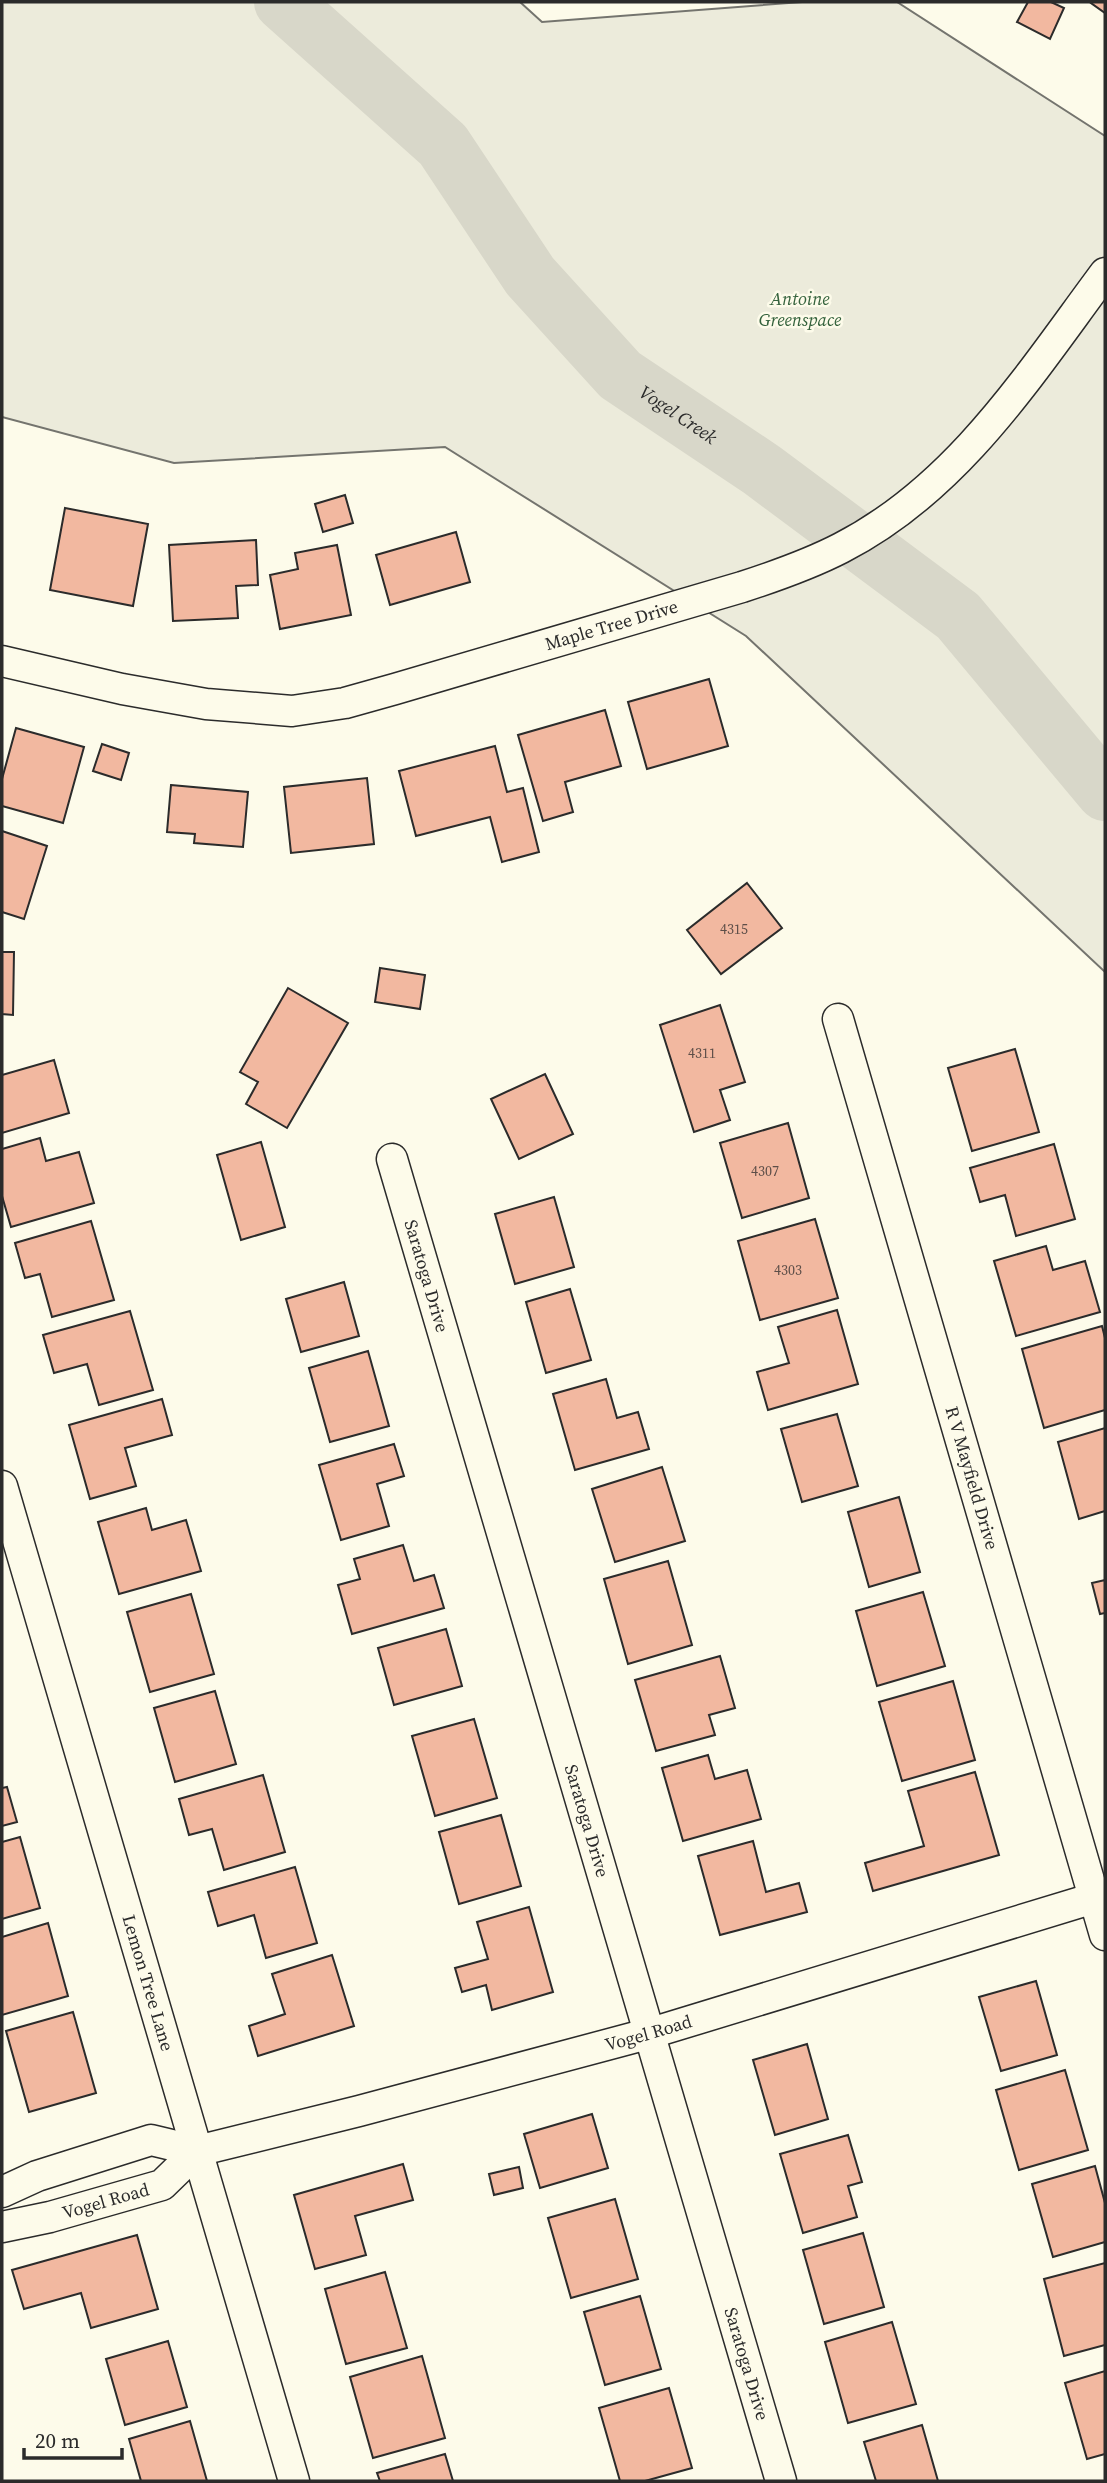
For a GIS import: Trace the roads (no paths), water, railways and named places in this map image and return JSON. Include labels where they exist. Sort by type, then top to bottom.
[{"type":"street","name":"Maple Tree Drive","points":[[2,661],[122,690],[205,704],[292,711],[345,703],[742,587],[798,568],[843,547],[908,505],[958,461],[999,414],[1105,273]]},
{"type":"street","name":"R V Mayfield Drive","points":[[838,1020],[1105,1935]]},
{"type":"street","name":"Saratoga Drive","points":[[392,1159],[781,2481]]},
{"type":"street","name":"Lemon Tree Lane","points":[[2,1486],[294,2481]]},
{"type":"street","name":"Vogel Road","points":[[2,2192],[37,2176],[151,2140],[197,2151],[651,2033],[1094,1898]]},
{"type":"street","name":"Vogel Road","points":[[2,2227],[50,2217],[162,2185],[197,2151]]},
{"type":"waterway","name":"Vogel Creek","points":[[283,2],[443,145],[530,276],[620,375],[762,470],[958,616],[1105,792]]},
{"type":"park label","name":"Antoine Greenspace","points":[[800,309]]}]
